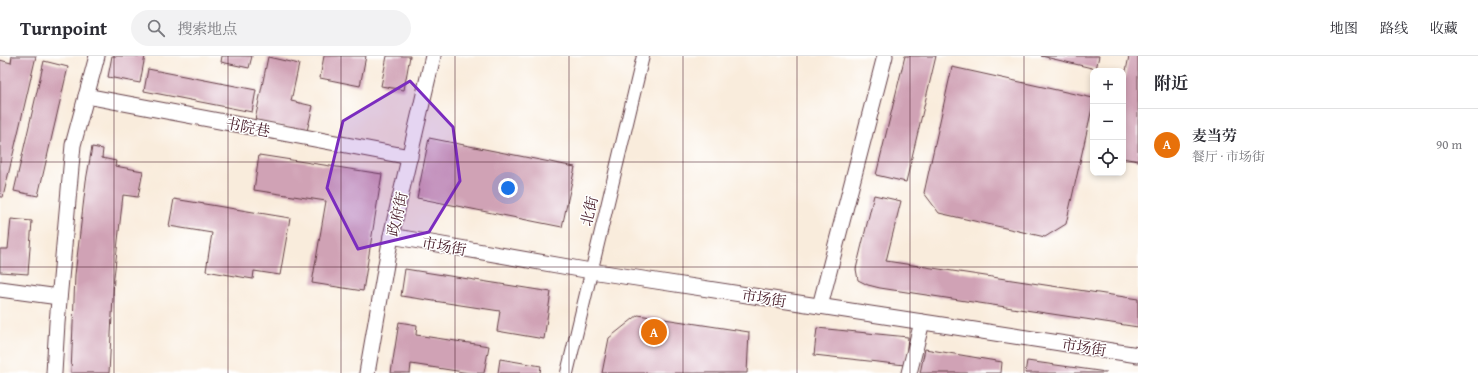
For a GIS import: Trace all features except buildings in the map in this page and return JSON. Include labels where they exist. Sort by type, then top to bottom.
[{"type":"street","points":[[54,373],[73,145],[97,56]]},
{"type":"street","name":"政府街","points":[[367,373],[391,236],[433,56]]},
{"type":"street","name":"北街","points":[[567,373],[643,56]]},
{"type":"street","points":[[820,306],[885,56]]},
{"type":"street","name":"书院巷","points":[[86,96],[410,157]]},
{"type":"street","name":"市场街","points":[[391,236],[591,271],[1138,355]]},
{"type":"street","points":[[0,289],[60,297]]},
{"type":"street","points":[[909,373],[922,322]]},
{"type":"highlighted area","points":[[410,81],[453,127],[460,181],[429,232],[358,249],[327,188],[343,121]]},
{"type":"place","name":"麦当劳","points":[[654,332]]}]
